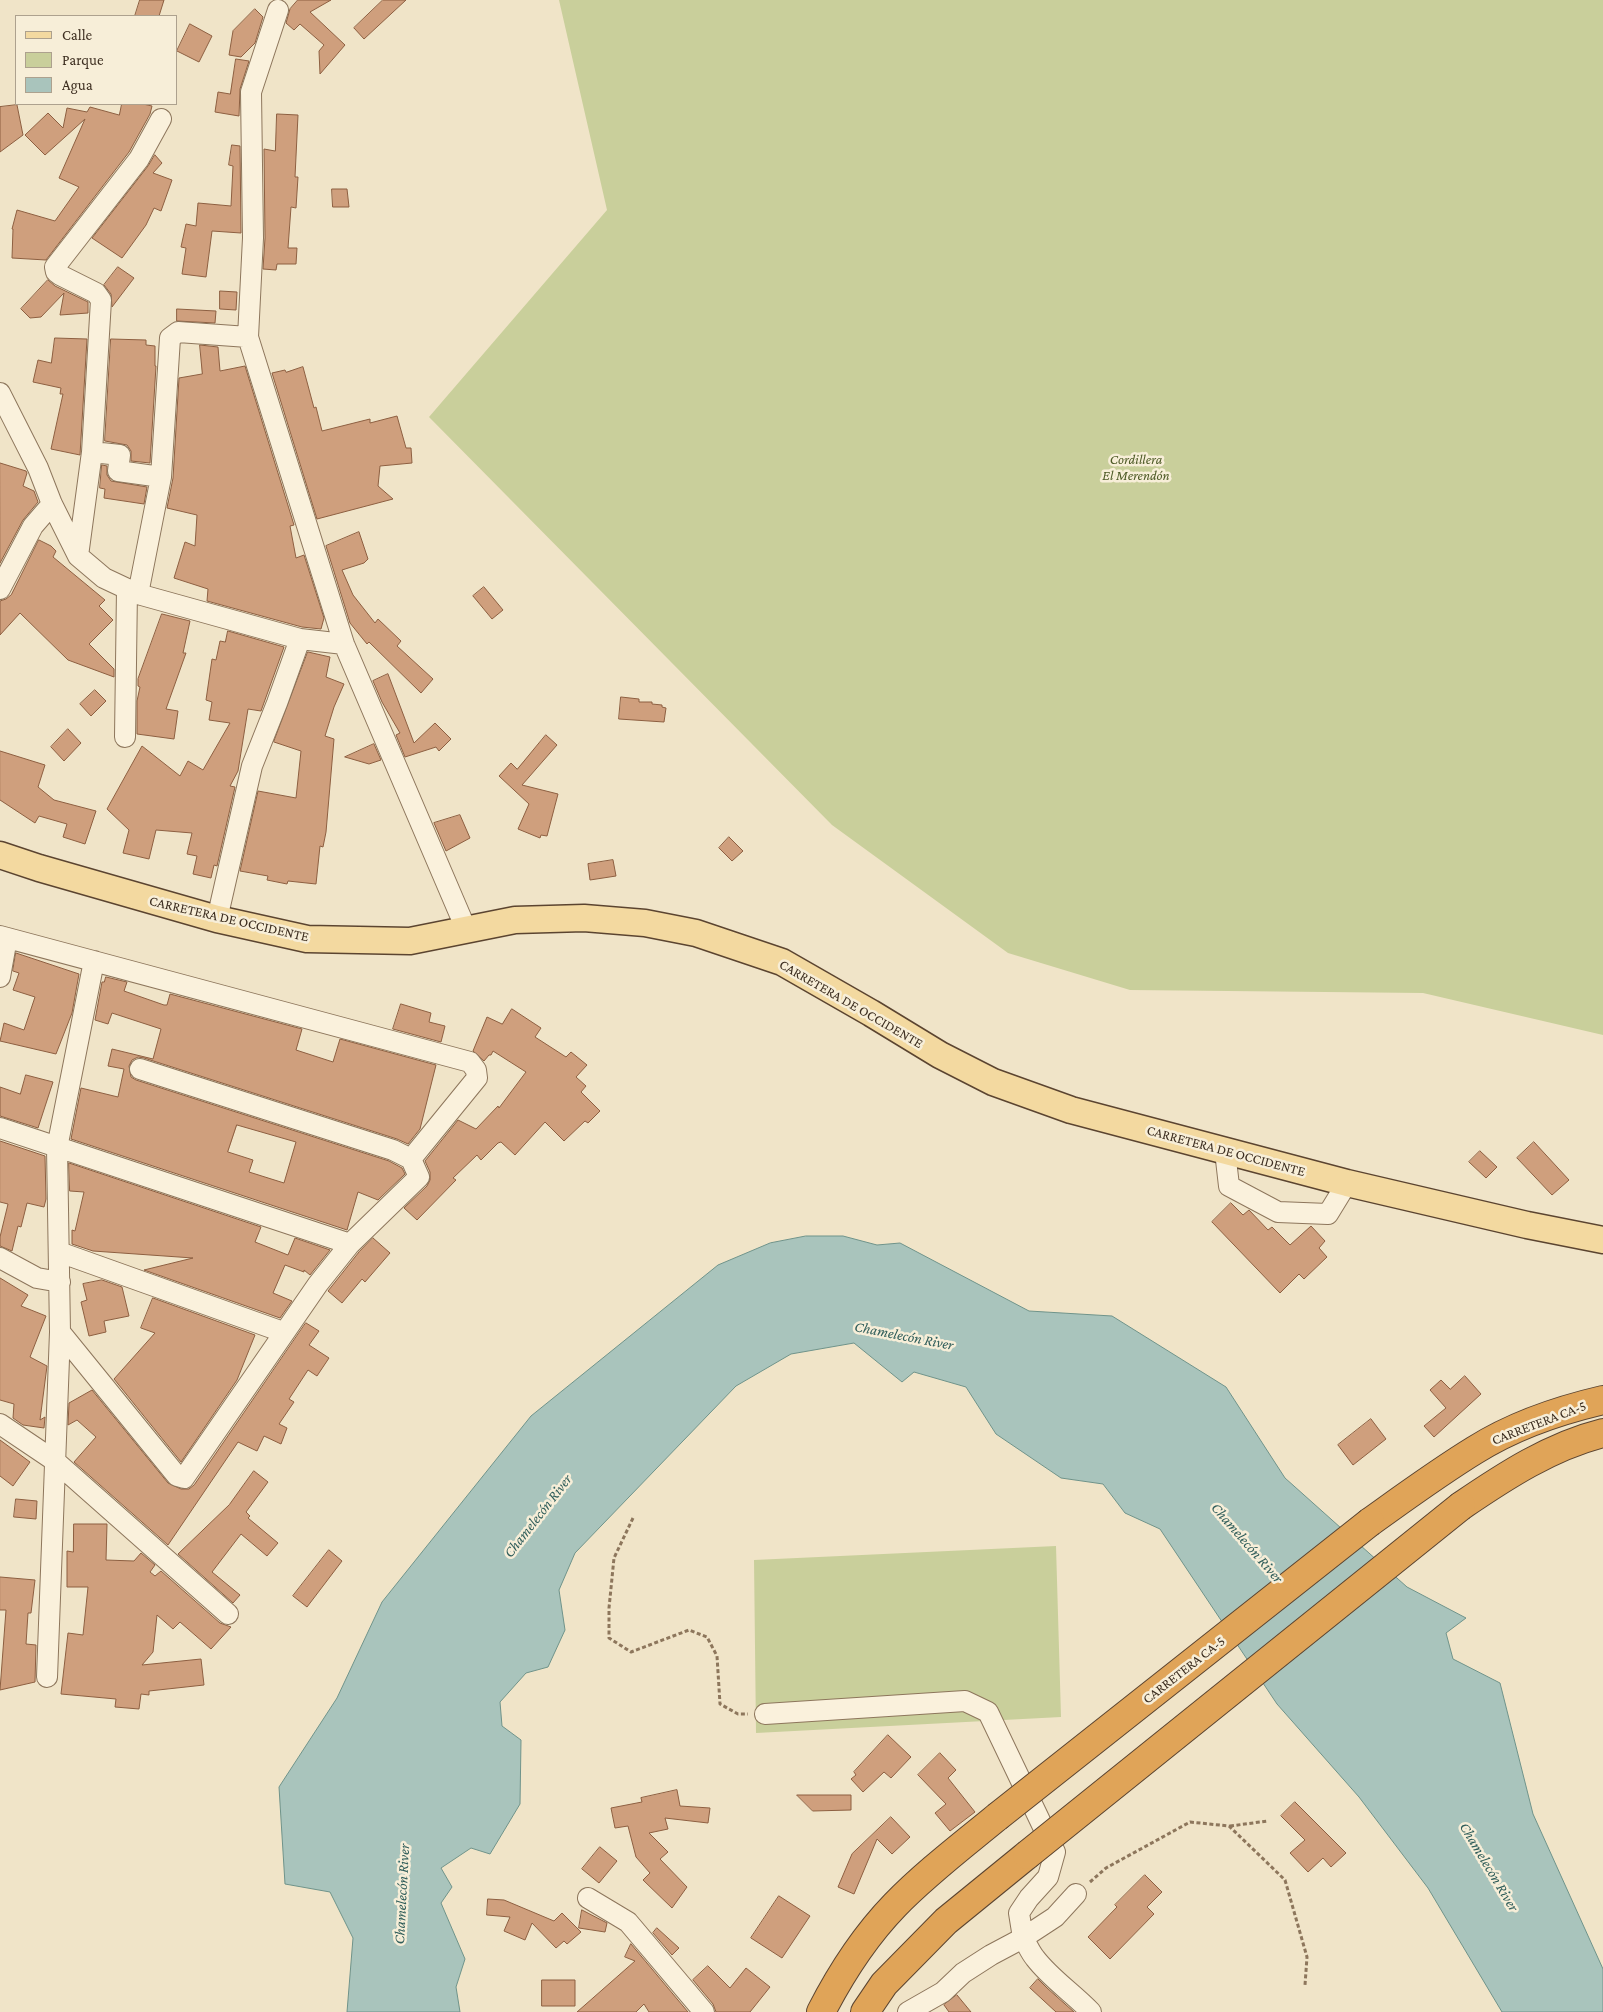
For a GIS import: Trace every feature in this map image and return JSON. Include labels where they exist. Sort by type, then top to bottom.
[{"type":"highway","points":[[1514,1430],[1560,1401],[1603,1384]]},
{"type":"highway","name":"CARRETERA CA-5","points":[[821,2012],[860,1947],[895,1905],[942,1862],[1370,1522],[1476,1449],[1514,1430],[1579,1406],[1603,1400]]},
{"type":"highway","points":[[865,2012],[884,1984],[946,1920],[1461,1506],[1506,1475],[1595,1437]]},
{"type":"main road","name":"CARRETERA DE OCCIDENTE","points":[[0,855],[218,919],[307,939],[410,941],[515,920],[584,918],[645,923],[696,933],[782,962],[940,1055],[993,1082],[1071,1110],[1348,1183],[1603,1240]]},
{"type":"street","points":[[278,10],[251,92],[253,238],[248,337],[344,644],[466,929]]},
{"type":"street","points":[[78,556],[92,452],[101,300],[96,293],[60,275],[56,272],[55,267],[140,159],[161,118]]},
{"type":"street","points":[[125,737],[133,591],[160,477],[170,338],[178,332],[248,337]]},
{"type":"street","points":[[0,393],[38,468],[52,504],[78,556],[104,578],[133,591],[300,639],[344,644]]},
{"type":"street","points":[[92,452],[120,455],[118,471],[160,477]]},
{"type":"street","points":[[0,589],[33,526],[52,504]]},
{"type":"street","points":[[218,919],[252,766],[300,639]]},
{"type":"street","points":[[0,977],[4,937],[470,1062],[476,1070],[476,1078],[411,1159]]},
{"type":"street","points":[[47,1677],[60,1332],[57,1148],[94,961]]},
{"type":"street","points":[[60,1332],[177,1476],[184,1478],[283,1332],[318,1284],[350,1244],[419,1177],[411,1159],[393,1150],[140,1069]]},
{"type":"street","points":[[0,1128],[350,1244]]},
{"type":"street","points":[[1226,1151],[1229,1186],[1278,1212],[1328,1214],[1348,1183]]},
{"type":"street","points":[[59,1252],[283,1332]]},
{"type":"street","points":[[0,1258],[37,1278],[60,1282]]},
{"type":"street","points":[[0,1424],[55,1461],[228,1614]]},
{"type":"street","points":[[765,1714],[965,1701],[988,1712],[1055,1852],[1048,1877],[1029,1898],[1019,1913],[1023,1938],[1035,1958],[1045,1969],[1091,2012]]},
{"type":"street","points":[[908,2012],[943,1992],[963,1974],[990,1955],[1023,1938],[1055,1917],[1076,1894]]},
{"type":"street","points":[[588,1898],[628,1922],[704,2012]]},
{"type":"path","points":[[633,1518],[614,1558],[609,1608],[609,1638],[631,1652],[689,1630],[707,1637],[718,1656],[720,1704],[738,1714],[765,1714]]},
{"type":"path","points":[[1076,1894],[1106,1868],[1190,1822],[1229,1826],[1268,1821]]},
{"type":"path","points":[[1229,1826],[1285,1880],[1307,1957],[1305,1985]]},
{"type":"green space","name":"Cordillera El Merendón","points":[[559,0],[1603,0],[1603,1035],[1423,993],[1130,990],[1008,953],[832,825],[429,417],[607,210]]},
{"type":"green space","points":[[1056,1546],[1061,1717],[756,1733],[754,1560]]},
{"type":"water","name":"Chamelecón River","points":[[806,1236],[843,1236],[877,1245],[900,1243],[1029,1311],[1112,1316],[1226,1387],[1285,1478],[1407,1587],[1466,1618],[1446,1633],[1453,1659],[1500,1683],[1533,1814],[1603,1969],[1603,2012],[1502,2012],[1428,1888],[1359,1797],[1277,1704],[1160,1529],[1125,1513],[1103,1484],[1061,1478],[996,1434],[966,1387],[914,1372],[902,1382],[854,1343],[791,1354],[736,1386],[575,1553],[559,1590],[565,1630],[548,1667],[526,1673],[500,1702],[502,1726],[521,1740],[520,1804],[490,1854],[471,1848],[441,1868],[452,1887],[441,1903],[465,1959],[456,1987],[460,2012],[347,2012],[353,1938],[330,1892],[285,1884],[279,1787],[337,1698],[382,1602],[531,1416],[718,1265],[770,1243]]},
{"type":"building","points":[[140,0],[164,0],[159,15],[135,15]]},
{"type":"building","points":[[298,0],[331,0],[310,12],[345,45],[320,74],[319,51],[324,45],[300,24],[294,30],[286,23],[290,9]]},
{"type":"building","points":[[383,0],[406,0],[364,39],[354,28]]},
{"type":"building","points":[[255,9],[263,17],[255,43],[241,57],[229,55],[233,31]]},
{"type":"building","points":[[190,24],[212,36],[199,62],[178,52]]},
{"type":"building","points":[[236,59],[249,61],[240,89],[239,116],[215,112],[218,92],[230,94]]},
{"type":"building","points":[[17,105],[23,135],[0,152],[0,107]]},
{"type":"building","points":[[122,105],[152,106],[150,114],[129,152],[46,260],[12,258],[12,229],[17,210],[55,221],[79,187],[59,178],[85,119],[45,155],[25,135],[48,113],[63,128],[67,108],[87,112],[90,107],[119,115]]},
{"type":"building","points":[[277,114],[298,115],[295,177],[298,177],[296,208],[291,207],[288,248],[297,248],[296,264],[277,264],[276,270],[263,269],[265,238],[264,149],[275,151]]},
{"type":"building","points":[[232,145],[240,146],[241,233],[212,231],[206,277],[182,274],[186,248],[181,247],[186,224],[196,226],[198,203],[231,206],[233,166],[229,165]]},
{"type":"building","points":[[155,155],[162,163],[153,173],[172,180],[161,211],[154,208],[146,225],[122,258],[92,238]]},
{"type":"building","points":[[332,189],[347,189],[349,207],[333,207]]},
{"type":"building","points":[[118,267],[134,278],[112,307],[111,294],[104,285]]},
{"type":"building","points":[[48,280],[55,286],[88,302],[88,313],[60,315],[64,293],[41,317],[30,318],[21,309]]},
{"type":"building","points":[[220,291],[237,292],[236,310],[220,309]]},
{"type":"building","points":[[177,309],[216,311],[215,323],[177,321]]},
{"type":"building","points":[[55,338],[87,339],[80,455],[51,449],[63,394],[60,394],[61,388],[33,382],[38,360],[51,363]]},
{"type":"building","points":[[111,339],[146,340],[146,345],[155,346],[156,366],[150,463],[131,461],[131,451],[127,445],[105,441]]},
{"type":"building","points":[[200,345],[218,347],[220,371],[245,366],[294,525],[290,526],[296,558],[304,555],[324,618],[321,629],[302,627],[207,601],[208,589],[174,578],[185,542],[195,546],[197,515],[167,508],[173,478],[179,378],[202,374]]},
{"type":"building","points":[[303,367],[322,431],[370,419],[370,423],[397,416],[406,448],[411,448],[412,463],[380,466],[378,486],[393,499],[317,519],[272,373],[285,370],[286,372]]},
{"type":"building","points":[[0,463],[26,471],[23,486],[34,491],[38,502],[23,520],[0,563]]},
{"type":"building","points":[[102,465],[107,466],[107,475],[111,481],[147,487],[144,504],[104,498],[105,489],[100,488]]},
{"type":"building","points":[[359,532],[368,559],[364,563],[342,570],[353,595],[375,623],[378,619],[401,641],[397,646],[433,679],[421,693],[369,642],[367,644],[350,623],[326,546]]},
{"type":"building","points":[[39,540],[51,546],[56,551],[53,557],[105,600],[99,606],[113,620],[89,644],[114,669],[114,677],[68,660],[20,613],[0,635],[0,601],[11,595]]},
{"type":"building","points":[[484,587],[503,610],[492,619],[473,596]]},
{"type":"building","points":[[162,614],[190,621],[183,653],[186,653],[166,709],[178,711],[174,739],[137,734],[137,701],[140,687],[138,686],[138,679]]},
{"type":"building","points":[[228,631],[284,647],[261,711],[248,709],[238,771],[230,786],[235,787],[217,866],[214,865],[211,878],[193,874],[197,856],[187,854],[192,833],[156,830],[149,859],[123,853],[129,830],[107,809],[142,746],[180,776],[188,761],[203,770],[230,723],[209,720],[212,702],[206,700],[212,659],[216,660],[220,641],[225,642]]},
{"type":"building","points":[[308,652],[330,657],[326,677],[344,684],[325,736],[334,739],[326,832],[323,847],[320,846],[316,884],[288,881],[287,884],[267,880],[268,876],[240,871],[258,791],[296,798],[301,751],[274,742]]},
{"type":"building","points":[[388,674],[414,743],[435,723],[451,739],[439,751],[436,747],[405,757],[396,735],[400,733],[382,702],[373,681]]},
{"type":"building","points":[[95,690],[106,701],[91,716],[80,704]]},
{"type":"building","points":[[621,697],[662,705],[662,707],[666,708],[664,722],[619,719]]},
{"type":"building","points":[[68,729],[81,743],[64,761],[51,747]]},
{"type":"building","points":[[546,735],[557,745],[522,785],[558,794],[547,836],[541,835],[540,838],[518,829],[529,804],[499,776],[511,763],[517,769]]},
{"type":"building","points":[[374,744],[381,760],[369,764],[345,757]]},
{"type":"building","points":[[0,751],[45,765],[38,787],[54,800],[96,811],[85,844],[63,837],[67,824],[39,816],[35,823],[0,800]]},
{"type":"building","points":[[460,815],[470,838],[446,851],[434,823]]},
{"type":"building","points":[[729,837],[743,851],[732,861],[719,848]]},
{"type":"building","points":[[613,860],[616,876],[590,880],[588,864]]},
{"type":"building","points":[[16,953],[79,974],[72,1013],[56,1054],[0,1041],[4,1023],[24,1030],[35,997],[13,990],[19,973],[13,971]]},
{"type":"building","points":[[106,977],[127,982],[124,991],[164,1005],[167,1005],[170,994],[302,1029],[296,1050],[333,1062],[340,1039],[436,1065],[420,1129],[408,1144],[144,1058],[138,1057],[132,1060],[129,1066],[131,1077],[136,1080],[389,1161],[402,1168],[405,1174],[378,1200],[358,1192],[347,1230],[71,1139],[81,1088],[118,1097],[124,1069],[108,1066],[112,1049],[153,1059],[161,1029],[112,1013],[108,1024],[95,1020],[102,982],[104,982]],"holes":[[[237,1125],[296,1142],[284,1183],[249,1172],[253,1160],[228,1152]]]},
{"type":"building","points":[[401,1004],[431,1013],[429,1022],[445,1026],[441,1042],[393,1029]]},
{"type":"building","points":[[512,1009],[541,1028],[535,1037],[566,1057],[571,1052],[587,1065],[576,1077],[586,1086],[581,1092],[600,1111],[588,1123],[585,1121],[564,1141],[545,1122],[515,1155],[501,1142],[481,1160],[477,1155],[453,1178],[456,1180],[417,1220],[404,1208],[427,1186],[430,1180],[430,1172],[425,1161],[458,1120],[476,1129],[498,1106],[499,1108],[526,1072],[493,1051],[484,1061],[473,1051],[487,1017],[502,1024]]},
{"type":"building","points":[[26,1075],[53,1082],[38,1128],[0,1116],[0,1087],[20,1094]]},
{"type":"building","points":[[0,1141],[45,1156],[46,1199],[44,1207],[27,1203],[21,1227],[18,1226],[12,1251],[0,1246],[0,1237],[8,1204],[0,1202]]},
{"type":"building","points":[[1534,1142],[1569,1180],[1552,1195],[1517,1158]]},
{"type":"building","points":[[1480,1151],[1497,1167],[1486,1178],[1469,1162]]},
{"type":"building","points":[[69,1163],[261,1227],[255,1242],[288,1255],[295,1238],[330,1250],[310,1275],[304,1270],[304,1272],[285,1265],[273,1293],[292,1301],[280,1318],[144,1270],[193,1258],[93,1251],[72,1244],[72,1230],[75,1231],[84,1192],[70,1191]]},
{"type":"building","points":[[1231,1203],[1243,1215],[1249,1210],[1268,1230],[1272,1227],[1290,1245],[1311,1226],[1325,1241],[1319,1248],[1327,1257],[1304,1279],[1299,1274],[1280,1293],[1212,1222]]},
{"type":"building","points":[[373,1238],[390,1253],[365,1282],[362,1279],[342,1303],[328,1291],[359,1252]]},
{"type":"building","points":[[0,1278],[28,1295],[21,1306],[46,1316],[30,1357],[47,1366],[40,1420],[45,1417],[44,1428],[23,1425],[13,1418],[14,1404],[0,1400]]},
{"type":"building","points":[[102,1280],[122,1287],[129,1316],[104,1321],[106,1332],[89,1336],[81,1302],[87,1300],[83,1284]]},
{"type":"building","points":[[153,1298],[255,1335],[237,1380],[181,1462],[114,1379],[155,1333],[141,1328]]},
{"type":"building","points":[[306,1323],[319,1331],[309,1345],[329,1358],[317,1376],[308,1370],[289,1399],[294,1402],[279,1424],[287,1428],[281,1444],[264,1436],[257,1451],[238,1442],[168,1545],[74,1462],[96,1437],[77,1420],[68,1425],[69,1403],[92,1390],[168,1483],[181,1489],[189,1489],[194,1485]]},
{"type":"building","points":[[1465,1376],[1481,1394],[1434,1437],[1424,1426],[1446,1408],[1430,1390],[1441,1380],[1450,1389]]},
{"type":"building","points":[[1371,1419],[1386,1439],[1353,1465],[1338,1445]]},
{"type":"building","points":[[0,1440],[30,1462],[13,1486],[0,1476]]},
{"type":"building","points":[[254,1471],[268,1482],[246,1512],[250,1516],[248,1518],[278,1543],[267,1556],[241,1534],[212,1572],[240,1595],[233,1603],[178,1554],[229,1505]]},
{"type":"building","points":[[16,1499],[37,1501],[36,1519],[14,1517]]},
{"type":"building","points":[[74,1524],[107,1524],[106,1560],[134,1561],[141,1553],[155,1565],[150,1572],[155,1576],[161,1571],[220,1623],[231,1627],[211,1649],[180,1622],[173,1629],[157,1615],[153,1652],[142,1665],[201,1659],[204,1685],[149,1691],[149,1695],[141,1694],[139,1709],[115,1707],[116,1699],[61,1694],[68,1633],[83,1635],[88,1587],[67,1587],[67,1551],[73,1552]]},
{"type":"building","points":[[329,1550],[342,1561],[307,1607],[293,1596]]},
{"type":"building","points":[[0,1577],[35,1580],[31,1613],[28,1613],[26,1644],[36,1645],[35,1682],[0,1690],[6,1610],[0,1610]]},
{"type":"building","points":[[888,1735],[911,1757],[891,1778],[884,1772],[863,1792],[851,1779],[856,1775],[854,1772]]},
{"type":"building","points":[[940,1753],[956,1770],[948,1778],[975,1812],[950,1831],[935,1813],[946,1804],[918,1775]]},
{"type":"building","points":[[677,1790],[680,1806],[710,1808],[708,1823],[665,1818],[668,1829],[649,1833],[668,1852],[660,1859],[687,1887],[672,1908],[643,1880],[650,1873],[636,1857],[628,1826],[615,1828],[611,1808],[642,1802],[641,1798]]},
{"type":"building","points":[[797,1795],[851,1795],[851,1810],[813,1811]]},
{"type":"building","points":[[1295,1802],[1346,1853],[1331,1867],[1323,1858],[1308,1872],[1290,1853],[1305,1840],[1281,1816]]},
{"type":"building","points":[[891,1817],[910,1837],[892,1854],[877,1839],[854,1894],[838,1887],[852,1854]]},
{"type":"building","points":[[600,1847],[617,1861],[599,1883],[582,1869]]},
{"type":"building","points":[[1145,1875],[1162,1892],[1147,1907],[1154,1914],[1110,1959],[1088,1937],[1117,1907],[1115,1905]]},
{"type":"building","points":[[779,1896],[810,1916],[782,1958],[751,1938]]},
{"type":"building","points":[[488,1899],[504,1900],[554,1921],[562,1913],[581,1932],[567,1944],[564,1941],[556,1948],[532,1923],[525,1940],[504,1931],[510,1917],[487,1915]]},
{"type":"building","points":[[582,1910],[607,1923],[605,1932],[579,1928]]},
{"type":"building","points":[[657,1928],[679,1948],[672,1955],[653,1933]]},
{"type":"building","points":[[631,1944],[688,2012],[649,2012],[644,2004],[636,2012],[577,2012],[635,1961],[625,1957]]},
{"type":"building","points":[[708,1966],[730,1988],[746,1968],[770,1987],[750,2012],[716,2012],[713,2004],[693,1980]]},
{"type":"building","points":[[1038,1979],[1074,2012],[1056,2012],[1030,1988]]},
{"type":"building","points":[[542,1980],[575,1980],[575,2006],[542,2006]]},
{"type":"building","points":[[957,1995],[971,2012],[949,2012],[944,2005]]}]
